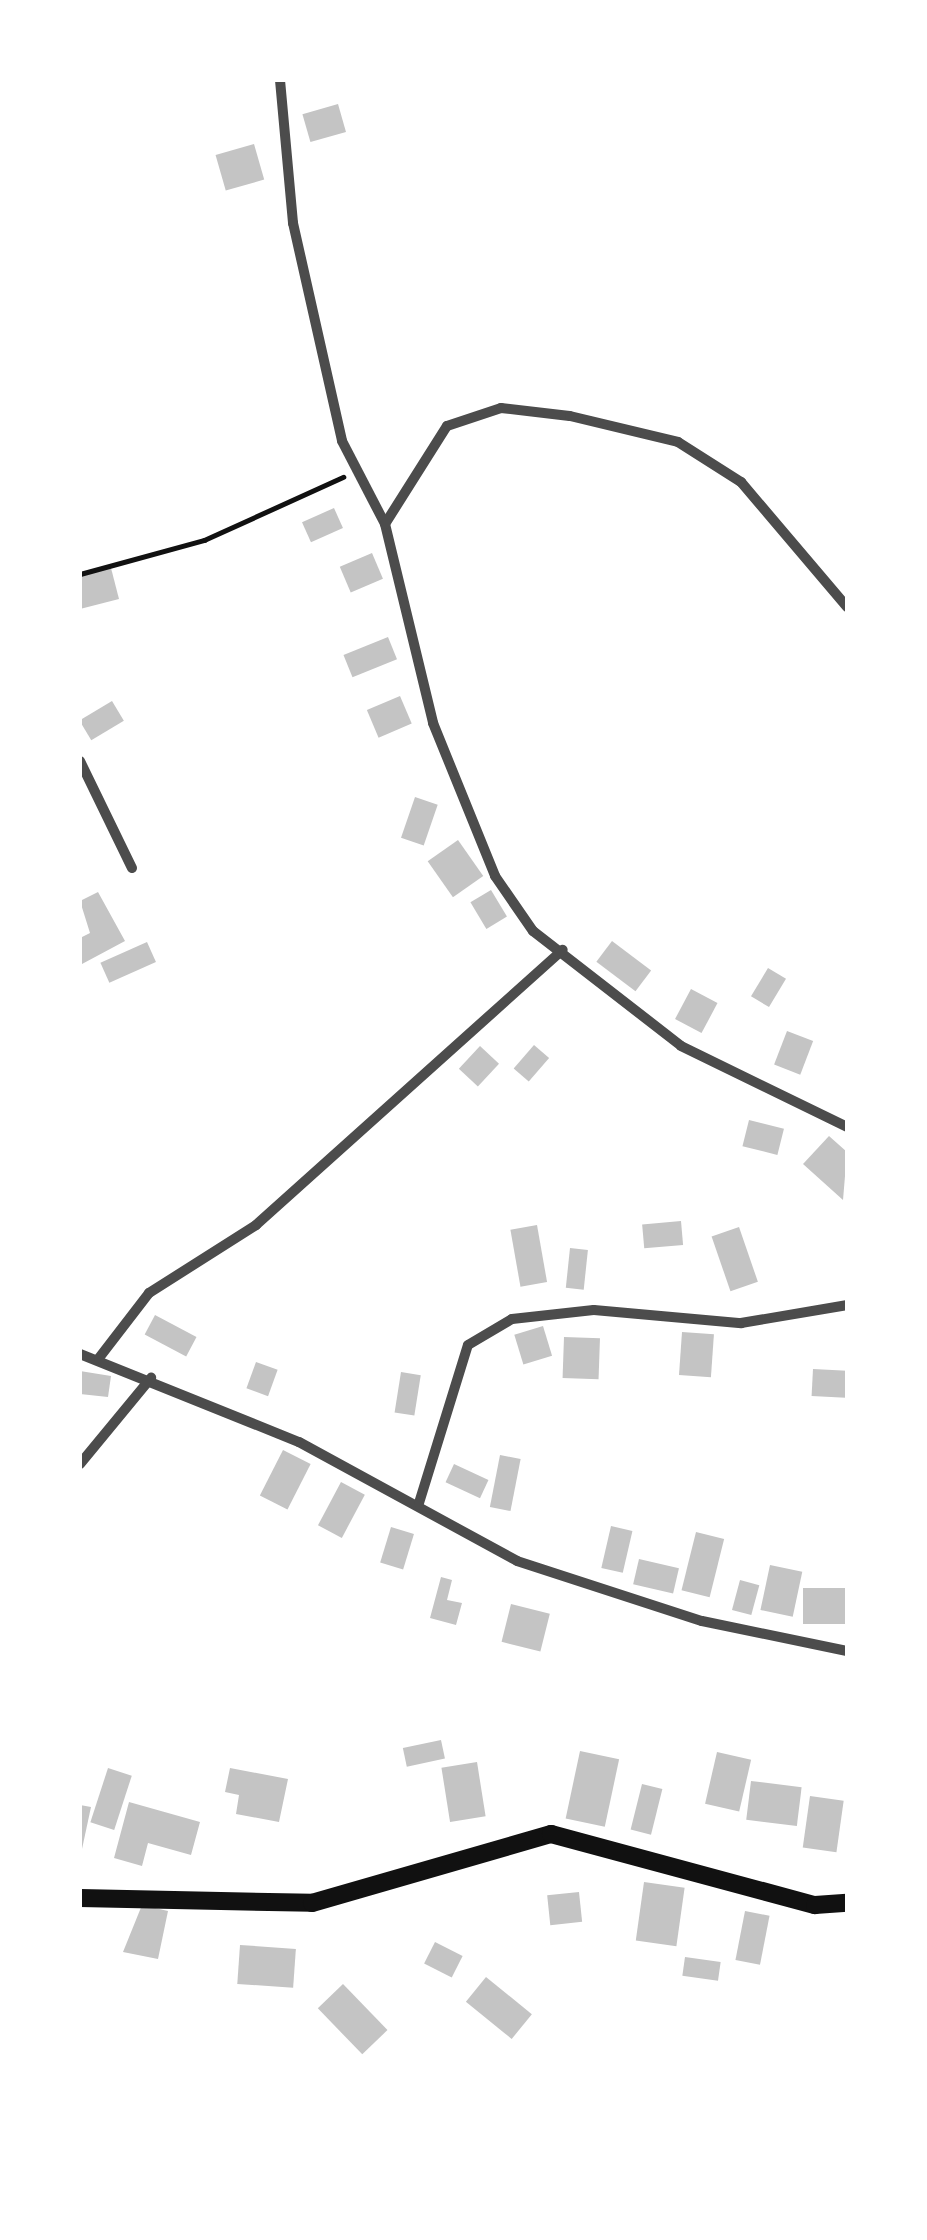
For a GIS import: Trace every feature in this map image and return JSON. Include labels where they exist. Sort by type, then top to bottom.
[{"type":"main road","points":[[80,1898],[312,1902],[550,1834],[815,1905],[847,1903]]},
{"type":"street","points":[[280,80],[293,223],[354,474],[385,524],[411,650],[458,794],[514,904],[563,950],[681,1046],[847,1127]]},
{"type":"street","points":[[385,524],[447,426],[502,408],[570,416],[678,442],[741,482],[847,606]]},
{"type":"street","points":[[80,760],[132,868]]},
{"type":"street","points":[[99,1358],[149,1293],[256,1225],[563,950]]},
{"type":"street","points":[[419,1503],[468,1345],[512,1319],[594,1310],[741,1323],[847,1306]]},
{"type":"street","points":[[80,1354],[151,1378],[419,1503],[517,1561],[702,1620],[847,1651]]},
{"type":"street","points":[[80,1464],[151,1378]]},
{"type":"path","points":[[80,574],[204,540],[354,474]]},
{"type":"building","points":[[338,104],[346,132],[310,142],[302,114]]},
{"type":"building","points":[[254,144],[264,180],[226,191],[216,155]]},
{"type":"building","points":[[334,508],[343,528],[311,542],[302,522]]},
{"type":"building","points":[[372,553],[383,579],[351,592],[340,567]]},
{"type":"building","points":[[111,568],[119,599],[80,609],[80,576]]},
{"type":"building","points":[[388,637],[397,659],[352,677],[343,655]]},
{"type":"building","points":[[400,696],[412,724],[379,738],[367,710]]},
{"type":"building","points":[[112,701],[124,721],[91,740],[80,720]]},
{"type":"building","points":[[415,797],[438,805],[424,845],[401,838]]},
{"type":"building","points":[[458,840],[483,876],[453,897],[428,861]]},
{"type":"building","points":[[491,890],[507,917],[486,929],[470,902]]},
{"type":"building","points":[[98,892],[125,941],[82,964],[80,938],[90,933],[80,901]]},
{"type":"building","points":[[612,941],[651,970],[635,991],[596,962]]},
{"type":"building","points":[[147,942],[156,962],[109,983],[100,963]]},
{"type":"building","points":[[768,968],[786,979],[769,1007],[751,996]]},
{"type":"building","points":[[691,989],[717,1003],[702,1033],[675,1019]]},
{"type":"building","points":[[787,1031],[813,1041],[800,1075],[774,1065]]},
{"type":"building","points":[[534,1045],[549,1058],[529,1082],[514,1068]]},
{"type":"building","points":[[480,1046],[499,1064],[478,1086],[459,1069]]},
{"type":"building","points":[[749,1120],[784,1129],[777,1155],[742,1146]]},
{"type":"building","points":[[829,1136],[847,1152],[843,1200],[803,1164]]},
{"type":"building","points":[[681,1221],[683,1245],[644,1248],[642,1224]]},
{"type":"building","points":[[537,1225],[547,1282],[520,1287],[510,1230]]},
{"type":"building","points":[[739,1227],[758,1282],[730,1291],[712,1236]]},
{"type":"building","points":[[570,1248],[588,1250],[584,1290],[566,1288]]},
{"type":"building","points":[[155,1315],[196,1337],[186,1356],[145,1334]]},
{"type":"building","points":[[543,1326],[552,1356],[523,1364],[514,1335]]},
{"type":"building","points":[[682,1332],[714,1334],[711,1377],[679,1375]]},
{"type":"building","points":[[564,1337],[600,1338],[599,1379],[563,1378]]},
{"type":"building","points":[[256,1362],[278,1370],[268,1396],[246,1388]]},
{"type":"building","points":[[813,1369],[847,1371],[846,1398],[812,1396]]},
{"type":"building","points":[[80,1371],[111,1376],[108,1397],[80,1394]]},
{"type":"building","points":[[401,1372],[421,1375],[414,1416],[395,1412]]},
{"type":"building","points":[[283,1450],[311,1464],[287,1510],[260,1495]]},
{"type":"building","points":[[500,1455],[521,1459],[511,1511],[490,1507]]},
{"type":"building","points":[[454,1464],[488,1480],[480,1498],[446,1482]]},
{"type":"building","points":[[341,1482],[365,1495],[342,1538],[318,1525]]},
{"type":"building","points":[[611,1526],[632,1531],[623,1573],[601,1568]]},
{"type":"building","points":[[391,1527],[414,1534],[403,1569],[380,1562]]},
{"type":"building","points":[[696,1532],[724,1539],[710,1597],[681,1590]]},
{"type":"building","points":[[639,1559],[679,1568],[673,1594],[633,1584]]},
{"type":"building","points":[[770,1565],[802,1572],[793,1617],[760,1610]]},
{"type":"building","points":[[441,1577],[452,1580],[447,1600],[462,1603],[456,1625],[430,1618]]},
{"type":"building","points":[[740,1580],[759,1585],[751,1615],[732,1610]]},
{"type":"building","points":[[803,1588],[847,1588],[847,1624],[803,1624]]},
{"type":"building","points":[[511,1604],[550,1614],[540,1652],[502,1642]]},
{"type":"building","points":[[441,1740],[445,1759],[407,1767],[403,1748]]},
{"type":"building","points":[[580,1751],[619,1759],[605,1827],[566,1818]]},
{"type":"building","points":[[717,1752],[751,1760],[739,1812],[705,1804]]},
{"type":"building","points":[[477,1762],[486,1816],[450,1822],[441,1768]]},
{"type":"building","points":[[108,1768],[132,1776],[114,1830],[90,1822]]},
{"type":"building","points":[[230,1768],[288,1779],[279,1822],[236,1814],[239,1795],[225,1792]]},
{"type":"building","points":[[751,1781],[802,1787],[797,1826],[746,1820]]},
{"type":"building","points":[[642,1784],[662,1789],[651,1835],[631,1830]]},
{"type":"building","points":[[810,1796],[844,1801],[836,1852],[803,1847]]},
{"type":"building","points":[[129,1802],[200,1822],[191,1855],[148,1843],[142,1866],[114,1858]]},
{"type":"building","points":[[80,1805],[91,1807],[82,1849],[80,1849]]},
{"type":"building","points":[[644,1882],[685,1888],[676,1946],[636,1940]]},
{"type":"building","points":[[579,1892],[582,1922],[550,1925],[547,1895]]},
{"type":"building","points":[[142,1905],[168,1911],[158,1959],[123,1952]]},
{"type":"building","points":[[745,1911],[770,1916],[760,1965],[735,1960]]},
{"type":"building","points":[[435,1942],[463,1956],[452,1977],[424,1963]]},
{"type":"building","points":[[240,1945],[296,1949],[293,1988],[237,1984]]},
{"type":"building","points":[[685,1957],[721,1962],[718,1981],[682,1976]]},
{"type":"building","points":[[486,1977],[532,2014],[512,2039],[466,2002]]},
{"type":"building","points":[[343,1984],[387,2030],[362,2054],[318,2008]]}]
